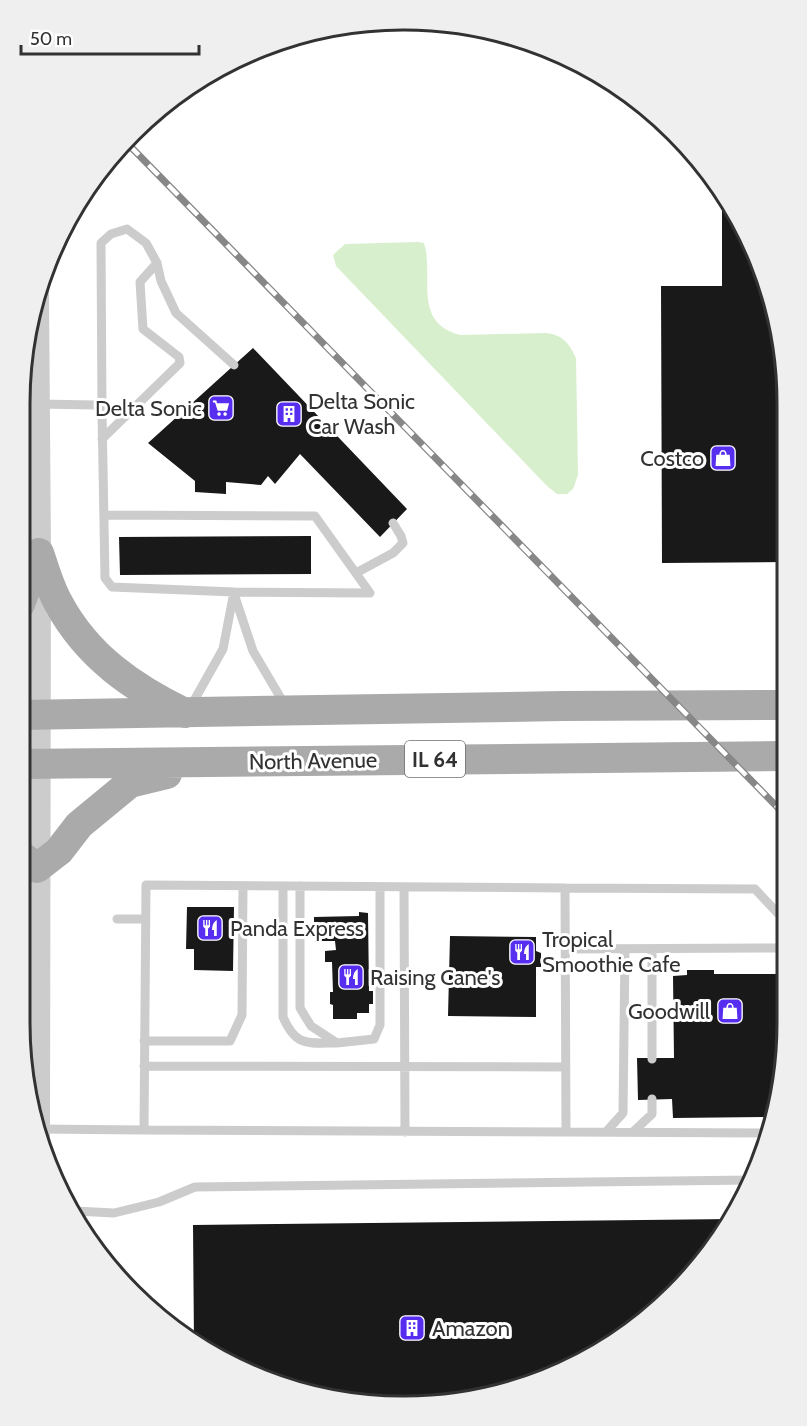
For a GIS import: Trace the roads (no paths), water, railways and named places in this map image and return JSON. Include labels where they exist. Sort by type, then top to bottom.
[{"type":"main road","points":[[30,568],[34,553]]},
{"type":"main road","points":[[34,553],[57,602],[75,630],[99,658],[120,676],[187,714]]},
{"type":"main road","name":"IL 64","points":[[30,715],[777,705]]},
{"type":"main road","name":"North Avenue","points":[[30,764],[777,756]]},
{"type":"main road","points":[[30,861],[59,850],[79,825],[130,783],[232,762]]},
{"type":"street","points":[[30,683],[38,404],[35,342]]},
{"type":"street","points":[[30,919],[36,1089]]},
{"type":"lane","points":[[104,515],[315,516],[370,593],[234,592],[112,587],[105,578],[102,439],[100,243],[111,234],[127,229],[146,243],[157,263],[161,281],[176,313],[234,365]]},
{"type":"lane","points":[[102,439],[180,363],[179,357],[143,329],[140,282],[157,263]]},
{"type":"lane","points":[[38,404],[95,405],[102,411]]},
{"type":"lane","points":[[356,573],[393,553],[403,543],[393,523]]},
{"type":"lane","points":[[234,592],[253,651],[288,710]]},
{"type":"lane","points":[[187,714],[224,649],[234,592]]},
{"type":"lane","points":[[144,1130],[146,885],[755,889],[777,912]]},
{"type":"lane","points":[[144,1041],[230,1041],[243,1015],[243,886]]},
{"type":"lane","points":[[283,886],[283,1017],[290,1033],[306,1043],[374,1039],[380,1025],[380,887]]},
{"type":"lane","points":[[300,886],[300,1008],[311,1026],[337,1042]]},
{"type":"lane","points":[[404,887],[405,1132]]},
{"type":"lane","points":[[565,888],[566,1132]]},
{"type":"lane","points":[[117,919],[145,919]]},
{"type":"lane","points":[[566,949],[777,948]]},
{"type":"lane","points":[[606,1132],[623,1113],[625,949]]},
{"type":"lane","points":[[652,949],[652,1059]]},
{"type":"lane","points":[[144,1066],[566,1067]]},
{"type":"lane","points":[[633,1132],[652,1114],[652,1099]]},
{"type":"lane","points":[[43,1120],[144,1130],[760,1133]]},
{"type":"lane","points":[[82,1212],[114,1214],[159,1202],[195,1187],[742,1180]]},
{"type":"railway","points":[[131,147],[777,807]]},
{"type":"place","name":"Delta Sonic","points":[[221,408]]},
{"type":"place","name":"Delta Sonic Car Wash","points":[[289,414]]},
{"type":"place","name":"Costco","points":[[723,458]]},
{"type":"place","name":"Panda Express","points":[[210,928]]},
{"type":"place","name":"Tropical Smoothie Cafe","points":[[522,952]]},
{"type":"place","name":"Raising Cane's","points":[[351,977]]},
{"type":"place","name":"Goodwill","points":[[730,1011]]},
{"type":"place","name":"Amazon","points":[[412,1328]]}]
